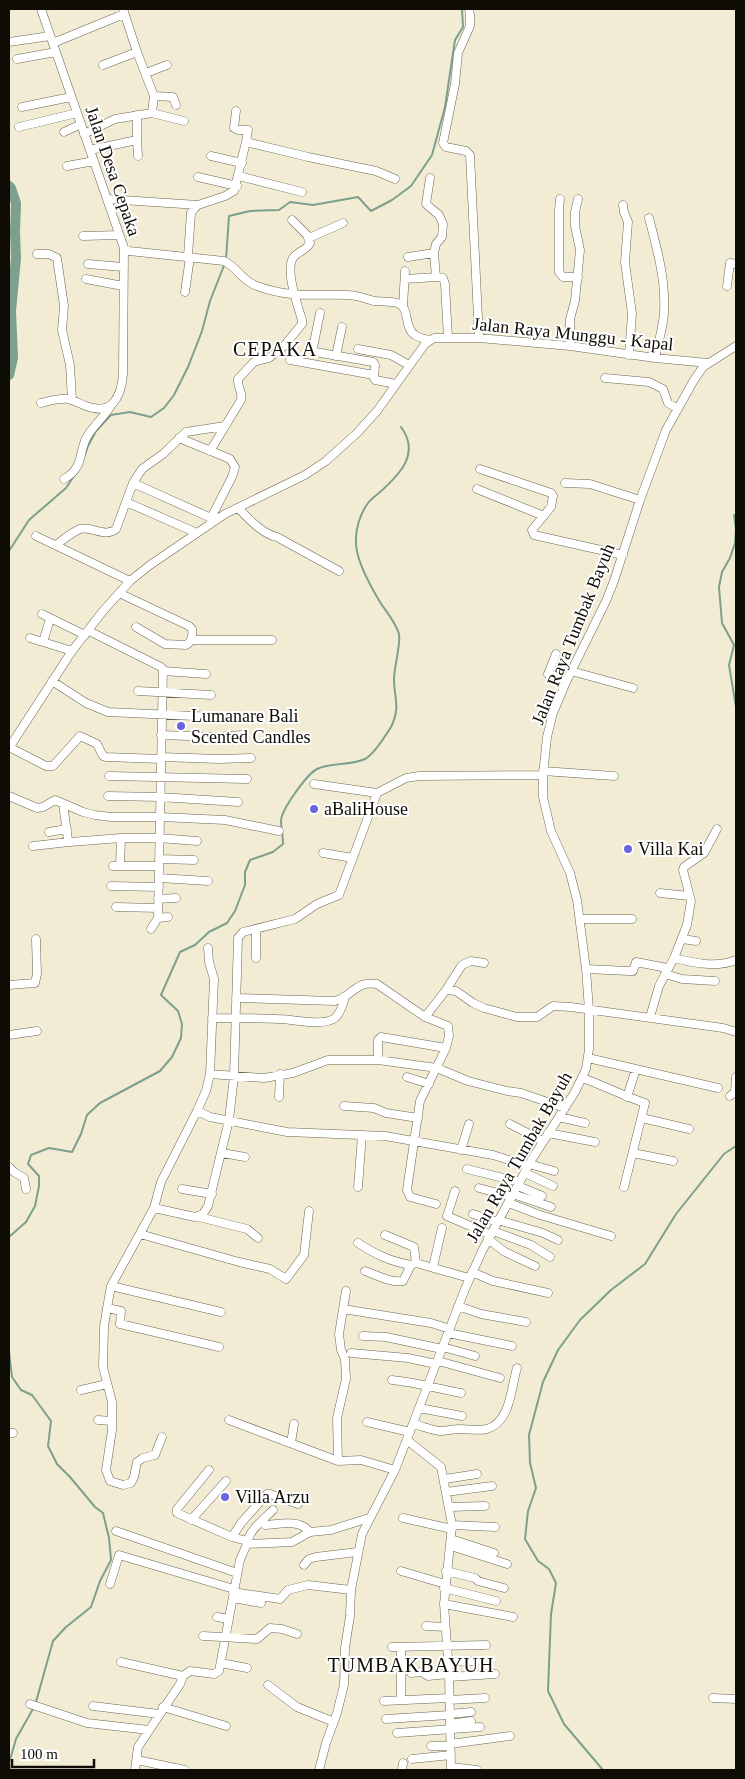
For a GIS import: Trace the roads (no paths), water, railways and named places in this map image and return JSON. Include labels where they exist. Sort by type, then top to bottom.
[{"type":"street","name":"Jalan Desa Cepaka","points":[[41,9],[124,248],[129,251],[224,261],[232,265],[250,283],[283,294],[352,295],[397,303],[403,307]]},
{"type":"street","points":[[469,9],[470,26],[458,53],[454,92],[443,143],[446,147],[466,151],[470,155],[478,338]]},
{"type":"street","points":[[9,42],[51,39],[124,12],[154,96],[152,113]]},
{"type":"street","points":[[17,59],[56,52]]},
{"type":"street","points":[[103,65],[137,52]]},
{"type":"street","points":[[146,73],[167,65]]},
{"type":"street","points":[[154,96],[173,97],[176,105]]},
{"type":"street","points":[[22,108],[71,97]]},
{"type":"street","points":[[107,199],[198,205],[230,194],[237,186],[248,130],[234,128],[236,111]]},
{"type":"street","points":[[19,127],[77,113]]},
{"type":"street","points":[[84,134],[114,119],[152,113],[184,121]]},
{"type":"street","points":[[137,115],[138,156]]},
{"type":"street","points":[[64,132],[81,124]]},
{"type":"street","points":[[90,150],[137,140]]},
{"type":"street","points":[[246,142],[376,171],[395,179]]},
{"type":"street","points":[[211,156],[242,163]]},
{"type":"street","points":[[66,166],[94,161]]},
{"type":"street","points":[[239,176],[302,192]]},
{"type":"street","points":[[198,177],[237,186]]},
{"type":"street","points":[[430,178],[426,204],[440,218],[443,231],[441,239],[436,244],[434,253],[436,276]]},
{"type":"street","points":[[560,199],[559,272],[563,277],[578,277]]},
{"type":"street","points":[[570,346],[570,319],[575,301],[580,250],[575,226],[575,212],[578,199]]},
{"type":"street","points":[[185,292],[191,213],[198,205]]},
{"type":"street","points":[[623,205],[628,222],[625,262],[632,314],[629,355]]},
{"type":"street","points":[[649,218],[662,273],[664,308],[655,358]]},
{"type":"street","points":[[210,450],[241,400],[238,379],[254,362],[273,356],[302,324],[291,279],[292,261],[296,255],[310,245],[309,238],[292,220]]},
{"type":"street","points":[[309,238],[343,223]]},
{"type":"street","points":[[83,236],[119,235]]},
{"type":"street","points":[[64,478],[77,468],[86,437],[106,415],[118,398],[123,382],[124,248]]},
{"type":"street","points":[[408,257],[434,253]]},
{"type":"street","points":[[37,254],[49,254],[57,258],[64,306],[62,330],[70,365],[72,400]]},
{"type":"street","points":[[727,286],[730,263],[736,264]]},
{"type":"street","points":[[88,264],[123,267]]},
{"type":"street","points":[[251,758],[106,757],[103,756],[97,744],[82,736],[77,738],[62,758],[53,766],[46,766],[9,747],[11,738],[72,650],[103,610],[130,580],[211,521],[297,480],[326,461],[357,433],[429,340],[415,335],[410,330],[403,307],[405,275],[441,276],[445,282],[448,338]]},
{"type":"street","points":[[86,279],[123,286]]},
{"type":"street","points":[[320,313],[313,351],[373,362],[375,366],[375,380],[396,384]]},
{"type":"street","points":[[336,356],[342,327]]},
{"type":"street","name":"Jalan Raya Munggu - Kapal","points":[[429,340],[478,338],[570,346],[629,355],[708,363]]},
{"type":"street","points":[[708,363],[736,346]]},
{"type":"street","points":[[358,349],[388,354],[409,365]]},
{"type":"street","points":[[290,360],[374,375]]},
{"type":"street","points":[[690,361],[695,367],[697,375]]},
{"type":"street","name":"Jalan Raya Tumbak Bayuh","points":[[319,1770],[344,1685],[345,1648],[350,1616],[351,1590],[362,1534],[395,1470],[471,1275],[498,1221],[543,1141],[582,1078],[588,1058],[589,1010],[580,919],[574,886],[547,816],[543,797],[543,773],[549,729],[556,705],[571,671],[606,601],[666,430],[697,375],[708,363]]},
{"type":"street","points":[[605,378],[653,383],[663,389],[668,403],[678,409]]},
{"type":"street","points":[[41,403],[64,399],[92,408],[112,404]]},
{"type":"street","points":[[56,545],[81,529],[90,528],[108,533],[113,532],[116,529],[133,483],[142,469],[163,454],[189,431],[225,426]]},
{"type":"street","points":[[179,438],[230,459],[235,466],[232,477],[211,521]]},
{"type":"street","points":[[480,469],[551,493],[553,501],[544,516],[532,530],[534,535],[623,556]]},
{"type":"street","points":[[133,483],[211,521]]},
{"type":"street","points":[[565,483],[590,484],[640,500]]},
{"type":"street","points":[[477,489],[544,516]]},
{"type":"street","points":[[126,502],[197,533]]},
{"type":"street","points":[[238,508],[271,536],[277,536],[339,572]]},
{"type":"street","points":[[36,536],[130,580]]},
{"type":"street","points":[[119,593],[191,627],[191,640],[183,646],[165,644],[136,627]]},
{"type":"street","points":[[42,614],[50,619],[123,647],[162,669],[206,674]]},
{"type":"street","points":[[43,642],[50,619]]},
{"type":"street","points":[[30,638],[72,650]]},
{"type":"street","points":[[191,640],[272,640]]},
{"type":"street","points":[[556,654],[548,674],[567,680]]},
{"type":"street","points":[[151,930],[158,918],[162,669]]},
{"type":"street","points":[[571,671],[633,688]]},
{"type":"street","points":[[52,681],[99,710],[162,716],[216,718]]},
{"type":"street","points":[[138,691],[162,694],[211,695]]},
{"type":"street","points":[[161,735],[216,737],[242,735]]},
{"type":"street","points":[[314,784],[377,793],[406,778],[419,776],[543,773],[614,776]]},
{"type":"street","points":[[109,776],[247,779]]},
{"type":"street","points":[[199,1217],[206,1211],[212,1194],[229,1120],[234,1076],[238,938],[243,932],[295,919],[317,904],[339,895],[377,793]]},
{"type":"street","points":[[9,796],[37,808],[43,807],[53,800],[95,815],[225,820],[279,831]]},
{"type":"street","points":[[108,796],[238,802]]},
{"type":"street","points":[[63,804],[69,842]]},
{"type":"street","points":[[49,832],[67,829]]},
{"type":"street","points":[[650,1018],[659,986],[674,958],[687,925],[690,901],[682,870],[704,853],[717,829]]},
{"type":"street","points":[[121,838],[117,866],[194,860]]},
{"type":"street","points":[[33,846],[121,838],[197,841]]},
{"type":"street","points":[[323,853],[353,858]]},
{"type":"street","points":[[159,878],[208,881]]},
{"type":"street","points":[[111,886],[158,887]]},
{"type":"street","points":[[660,893],[688,896]]},
{"type":"street","points":[[158,898],[176,898]]},
{"type":"street","points":[[116,907],[158,908]]},
{"type":"street","points":[[158,918],[168,917]]},
{"type":"street","points":[[580,919],[632,919]]},
{"type":"street","points":[[256,929],[256,958]]},
{"type":"street","points":[[9,985],[35,983],[37,974],[36,939]]},
{"type":"street","points":[[682,939],[696,941]]},
{"type":"street","points":[[162,1437],[155,1455],[142,1458],[136,1462],[131,1483],[123,1486],[110,1482],[106,1473],[112,1430],[112,1402],[111,1392],[102,1367],[103,1335],[111,1286],[154,1208],[161,1182],[206,1091],[211,1066],[210,1047],[214,978],[209,962],[208,948]]},
{"type":"street","points":[[674,958],[696,964],[718,964],[736,960]]},
{"type":"street","points":[[425,1017],[462,965],[471,961],[484,962]]},
{"type":"street","points":[[586,969],[629,972],[633,971],[636,962],[666,971],[682,979],[715,981]]},
{"type":"street","points":[[236,998],[335,1001],[345,997],[363,983],[368,982],[377,984],[425,1017],[448,1026],[449,1036],[446,1048],[420,1101],[407,1193],[410,1197],[436,1204]]},
{"type":"street","points":[[446,990],[456,990],[473,1003],[484,1008],[518,1017],[542,1016],[553,1006],[571,1006],[723,1028],[736,1032]]},
{"type":"street","points":[[212,1018],[329,1021],[339,1014],[345,997]]},
{"type":"street","points":[[9,1035],[37,1031]]},
{"type":"street","points":[[378,1060],[378,1040],[384,1036],[446,1048]]},
{"type":"street","points":[[588,1058],[718,1088]]},
{"type":"street","points":[[210,1074],[264,1078],[293,1073],[328,1060],[378,1060],[437,1068],[468,1081],[521,1093],[565,1108]]},
{"type":"street","points":[[627,1097],[636,1069]]},
{"type":"street","points":[[279,1097],[280,1074]]},
{"type":"street","points":[[407,1077],[429,1084]]},
{"type":"street","points":[[730,1096],[735,1092],[736,1077]]},
{"type":"street","points":[[582,1078],[614,1089],[627,1097],[645,1103],[624,1187]]},
{"type":"street","points":[[344,1106],[374,1108],[382,1112],[418,1118]]},
{"type":"street","points":[[197,1111],[210,1117],[286,1132],[385,1136],[493,1155],[524,1176],[542,1196]]},
{"type":"street","points":[[559,1117],[585,1123]]},
{"type":"street","points":[[642,1118],[688,1129]]},
{"type":"street","points":[[461,1150],[469,1124]]},
{"type":"street","points":[[510,1124],[543,1141]]},
{"type":"street","points":[[548,1133],[595,1142]]},
{"type":"street","points":[[358,1187],[362,1135]]},
{"type":"street","points":[[222,1153],[245,1157]]},
{"type":"street","points":[[633,1153],[673,1160]]},
{"type":"street","points":[[9,1167],[24,1178],[26,1190]]},
{"type":"street","points":[[468,1169],[524,1176],[552,1186]]},
{"type":"street","points":[[524,1176],[554,1171]]},
{"type":"street","points":[[479,1188],[511,1198],[551,1207]]},
{"type":"street","points":[[182,1189],[212,1194]]},
{"type":"street","points":[[454,1191],[447,1216],[491,1235],[531,1245],[550,1257]]},
{"type":"street","points":[[511,1198],[540,1215],[611,1236]]},
{"type":"street","points":[[154,1208],[247,1229],[258,1238]]},
{"type":"street","points":[[140,1234],[239,1262],[270,1268],[286,1279],[304,1255],[309,1211]]},
{"type":"street","points":[[473,1214],[543,1233],[558,1240]]},
{"type":"street","points":[[433,1267],[442,1228]]},
{"type":"street","points":[[365,1271],[400,1282],[403,1281],[414,1264],[414,1247],[385,1234]]},
{"type":"street","points":[[491,1235],[505,1252],[535,1266]]},
{"type":"street","points":[[358,1243],[392,1262],[433,1267],[548,1292]]},
{"type":"street","points":[[111,1286],[221,1312]]},
{"type":"street","points":[[338,1461],[337,1418],[346,1379],[345,1359],[339,1334],[346,1291]]},
{"type":"street","points":[[458,1306],[481,1314],[526,1322]]},
{"type":"street","points":[[107,1308],[121,1311],[120,1324],[220,1347]]},
{"type":"street","points":[[343,1310],[432,1323],[449,1331],[512,1346]]},
{"type":"street","points":[[363,1336],[386,1337],[475,1356]]},
{"type":"street","points":[[351,1352],[437,1362],[500,1378]]},
{"type":"street","points":[[414,1424],[440,1431],[490,1428],[498,1422],[504,1413],[512,1393],[517,1368]]},
{"type":"street","points":[[392,1380],[410,1381],[427,1387],[461,1393]]},
{"type":"street","points":[[81,1390],[107,1384]]},
{"type":"street","points":[[419,1408],[462,1416]]},
{"type":"street","points":[[98,1420],[112,1421]]},
{"type":"street","points":[[229,1420],[338,1461],[361,1460],[395,1470]]},
{"type":"street","points":[[367,1422],[409,1436],[440,1464],[444,1479],[452,1527],[444,1604],[450,1676],[451,1764]]},
{"type":"street","points":[[291,1443],[294,1424]]},
{"type":"street","points":[[209,1470],[176,1511],[177,1513],[247,1543],[292,1542],[310,1532],[330,1530],[369,1518]]},
{"type":"street","points":[[444,1479],[477,1474]]},
{"type":"street","points":[[191,1520],[226,1481]]},
{"type":"street","points":[[446,1492],[492,1486]]},
{"type":"street","points":[[232,1537],[241,1523],[267,1494],[298,1504]]},
{"type":"street","points":[[449,1507],[485,1506]]},
{"type":"street","points":[[135,1770],[138,1747],[180,1684],[183,1676],[194,1671],[214,1674],[219,1671],[240,1560],[251,1534],[273,1510]]},
{"type":"street","points":[[404,1518],[452,1527],[495,1527]]},
{"type":"street","points":[[265,1525],[298,1524],[305,1526],[310,1532]]},
{"type":"street","points":[[116,1531],[237,1573]]},
{"type":"street","points":[[451,1542],[494,1553]]},
{"type":"street","points":[[451,1542],[507,1564]]},
{"type":"street","points":[[304,1565],[309,1559],[316,1556],[357,1552]]},
{"type":"street","points":[[110,1584],[119,1555],[261,1603]]},
{"type":"street","points":[[446,1571],[475,1578],[478,1582],[504,1588]]},
{"type":"street","points":[[401,1572],[496,1601]]},
{"type":"street","points":[[233,1593],[280,1599],[288,1590],[308,1585],[351,1590]]},
{"type":"street","points":[[444,1604],[513,1617]]},
{"type":"street","points":[[217,1616],[229,1618]]},
{"type":"street","points":[[426,1626],[445,1626]]},
{"type":"street","points":[[203,1636],[258,1638],[270,1628],[282,1629],[296,1634]]},
{"type":"street","points":[[392,1647],[486,1645]]},
{"type":"street","points":[[401,1647],[401,1700]]},
{"type":"street","points":[[449,1662],[477,1661]]},
{"type":"street","points":[[121,1662],[183,1676]]},
{"type":"street","points":[[221,1662],[247,1668]]},
{"type":"street","points":[[411,1673],[422,1672],[428,1676],[495,1674]]},
{"type":"street","points":[[268,1685],[297,1707],[334,1722]]},
{"type":"street","points":[[384,1700],[485,1698]]},
{"type":"street","points":[[713,1698],[736,1699]]},
{"type":"street","points":[[30,1704],[87,1723],[149,1730]]},
{"type":"street","points":[[93,1706],[161,1710],[226,1726]]},
{"type":"street","points":[[386,1719],[471,1712]]},
{"type":"street","points":[[397,1733],[450,1727],[471,1722]]},
{"type":"street","points":[[450,1727],[480,1728]]},
{"type":"street","points":[[431,1746],[510,1736]]},
{"type":"street","points":[[412,1758],[451,1764]]},
{"type":"street","points":[[137,1760],[185,1770]]},
{"type":"street","points":[[442,1762],[477,1770]]},
{"type":"waterway","points":[[226,259],[229,216],[250,211],[279,210],[290,202],[313,205],[358,197],[371,211],[392,200],[411,186],[432,155],[445,107],[455,40],[463,27],[462,9]]},
{"type":"waterway","points":[[9,186],[16,203],[16,258],[11,311],[13,358],[9,375]]},
{"type":"waterway","points":[[81,466],[96,431],[111,415],[130,412],[151,417],[164,408],[174,395],[188,367],[202,331],[210,301],[225,263]]},
{"type":"waterway","points":[[9,1237],[26,1222],[35,1206],[39,1176],[28,1164],[31,1155],[49,1148],[72,1152],[81,1134],[87,1115],[100,1103],[160,1071],[172,1057],[181,1038],[182,1024],[178,1011],[161,995],[180,952],[195,945],[209,932],[227,923],[235,911],[245,885],[245,872],[250,860],[273,852],[283,844],[282,816],[301,785],[317,769],[328,765],[353,763],[365,759],[383,740],[391,727],[396,713],[394,679],[399,634],[391,617],[372,589],[358,557],[356,533],[368,503],[394,479],[405,463],[409,446],[407,437],[401,427]]},
{"type":"waterway","points":[[9,551],[29,520],[66,488],[74,476]]},
{"type":"waterway","points":[[734,515],[735,543],[730,558],[722,572],[719,587],[722,623],[734,645],[729,665],[736,707]]},
{"type":"waterway","points":[[603,1770],[564,1724],[548,1691],[551,1614],[556,1583],[549,1569],[538,1561],[525,1539],[528,1511],[536,1488],[530,1463],[529,1435],[543,1382],[558,1350],[580,1320],[611,1290],[645,1264],[676,1214],[724,1154],[736,1146]]},
{"type":"waterway","points":[[9,1351],[12,1377],[21,1390],[32,1395],[51,1421],[48,1446],[57,1464],[95,1507],[103,1513],[109,1538],[111,1560],[100,1581],[91,1607],[66,1627],[53,1641],[36,1702]]},
{"type":"waterway","points":[[9,1763],[16,1739],[34,1707]]},
{"type":"waterway","points":[[9,1763],[10,1770]]},
{"type":"place","name":"Lumanare Bali Scented Candles","points":[[181,726]]},
{"type":"place","name":"aBaliHouse","points":[[314,809]]},
{"type":"place","name":"Villa Kai","points":[[628,849]]},
{"type":"place","name":"Villa Arzu","points":[[225,1497]]},
{"type":"district","name":"CEPAKA","points":[[275,349]]},
{"type":"district","name":"TUMBAKBAYUH","points":[[411,1665]]}]
